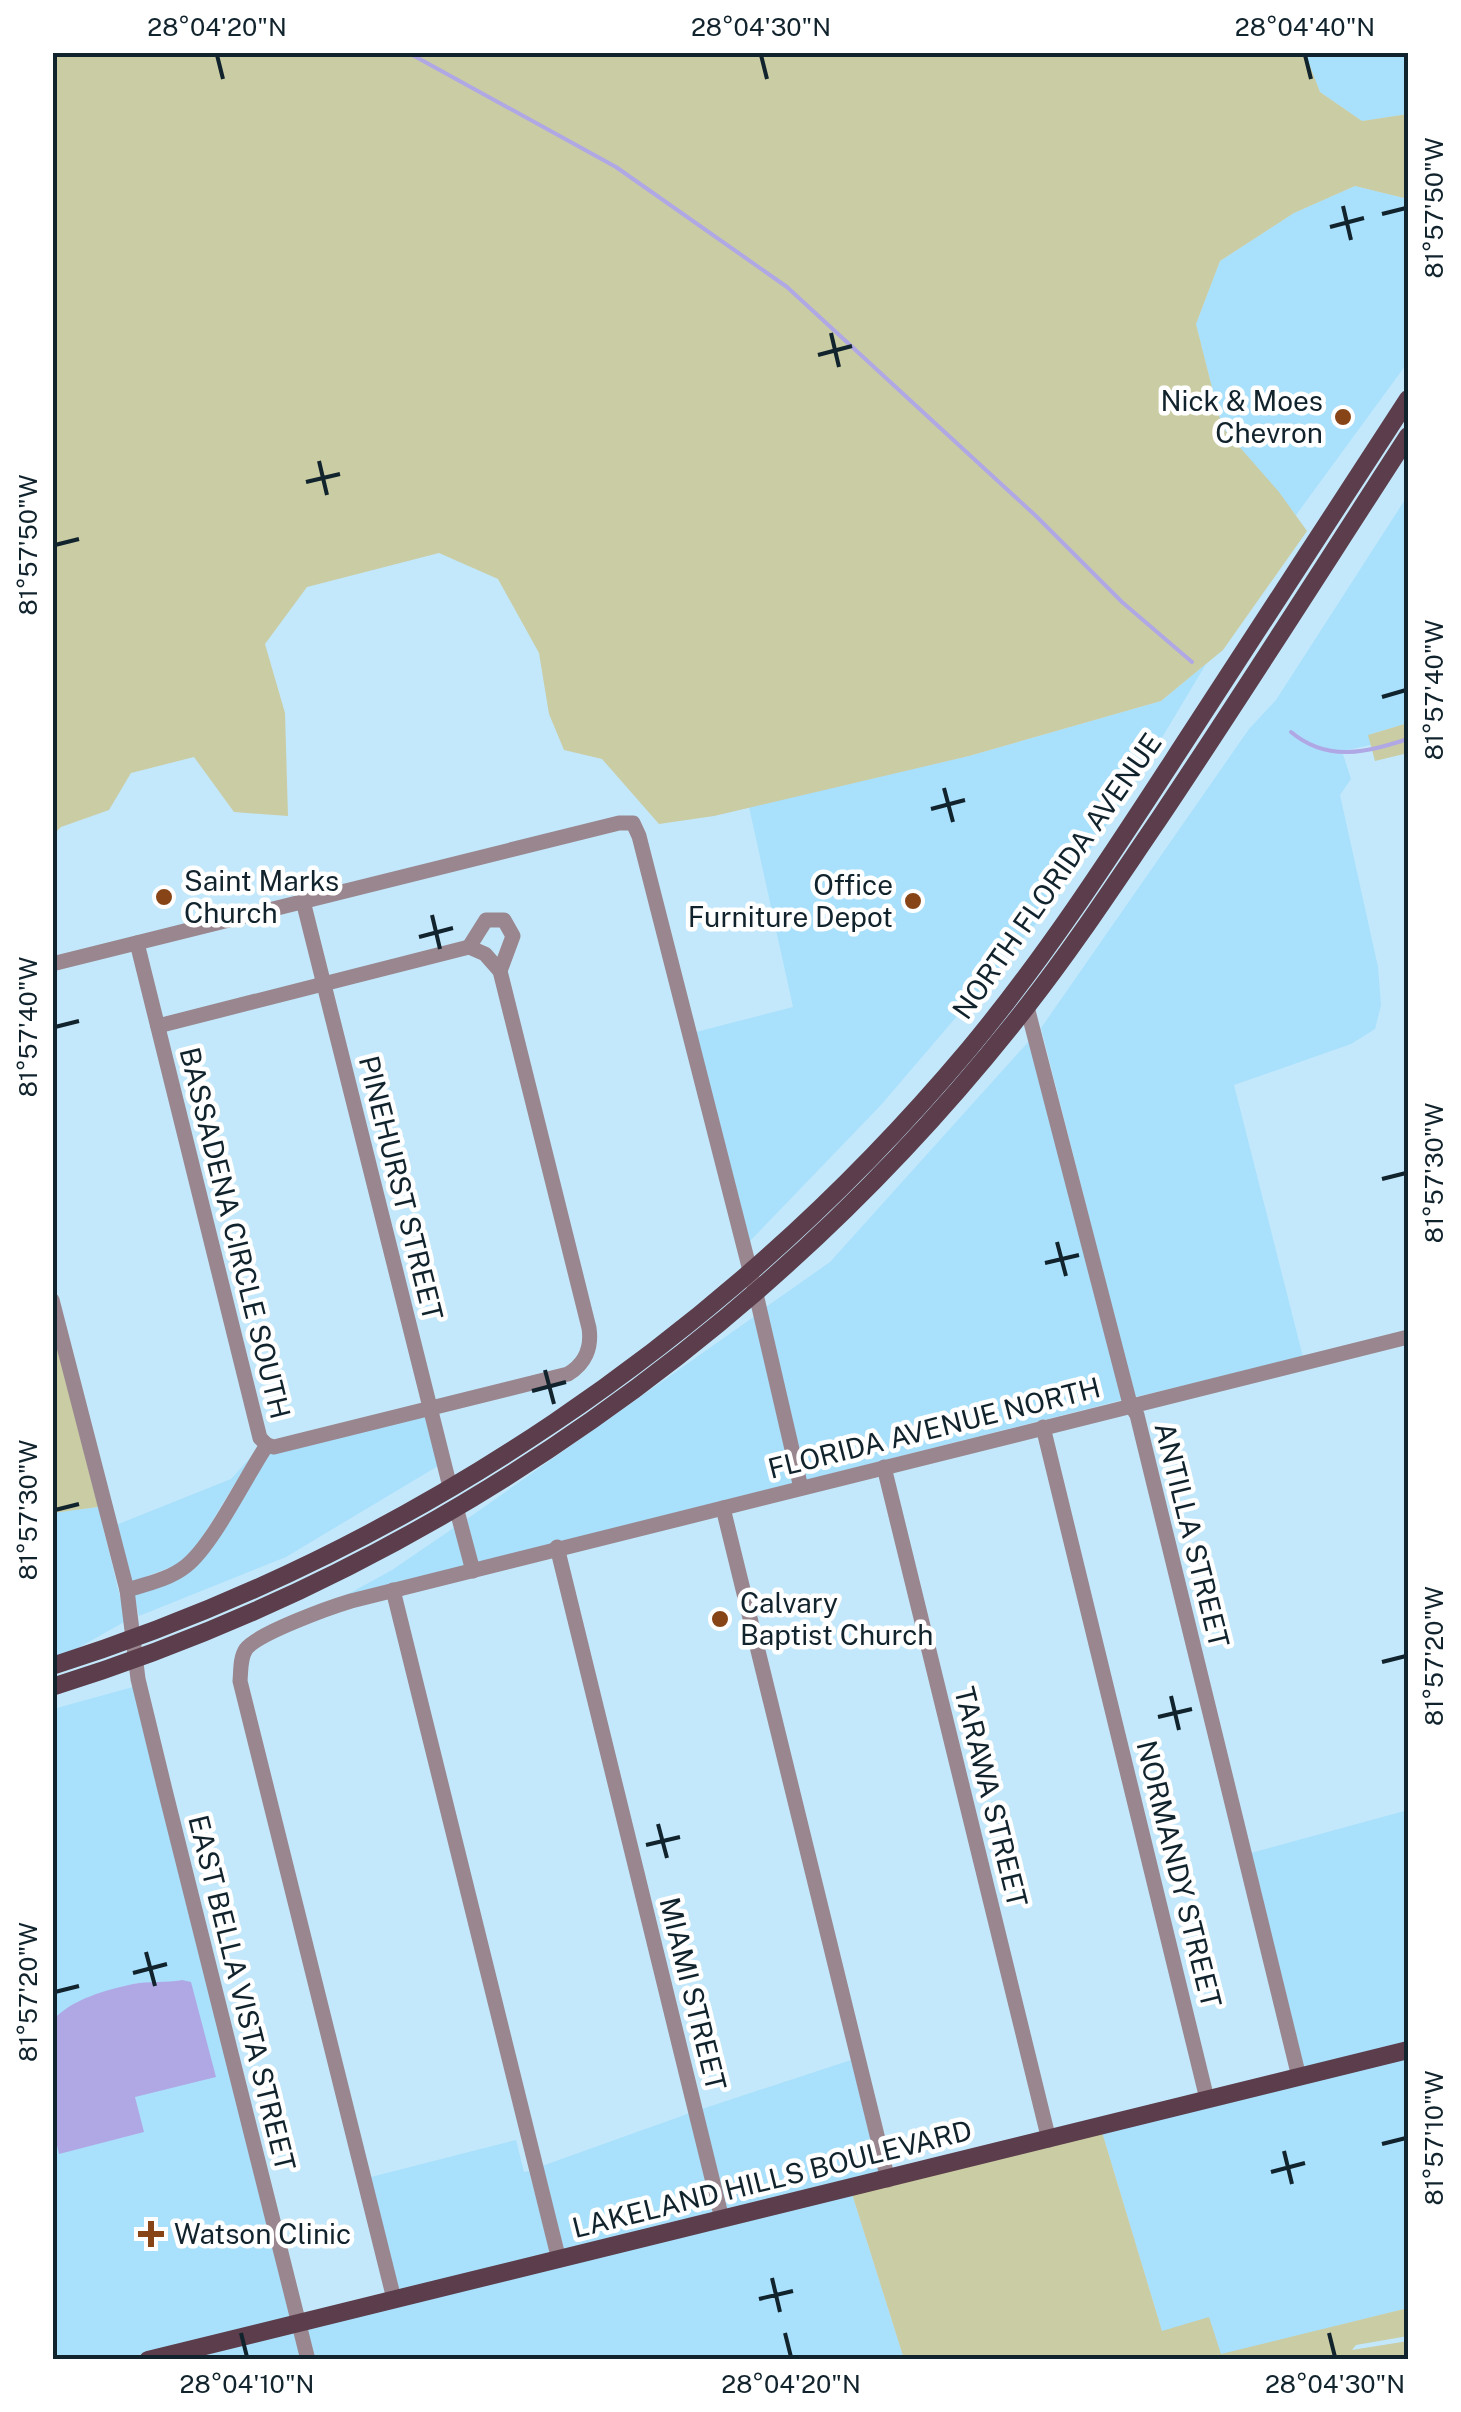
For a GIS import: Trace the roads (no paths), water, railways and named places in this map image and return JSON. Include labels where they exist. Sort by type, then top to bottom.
[{"type":"main road","name":"NORTH FLORIDA AVENUE","points":[[52,1666],[135,1638],[298,1569],[351,1544],[501,1458],[601,1391],[699,1316],[826,1202],[928,1095],[994,1018],[1069,917],[1408,399]]},
{"type":"main road","name":"NORTH FLORIDA AVENUE","points":[[52,1687],[137,1658],[301,1589],[456,1507],[609,1408],[756,1294],[898,1158],[1026,1007],[1211,741],[1408,436]]},
{"type":"main road","points":[[1364,504],[1391,485],[1408,457]]},
{"type":"main road","points":[[1211,741],[1209,724],[1274,622],[1287,586]]},
{"type":"main road","points":[[1111,890],[1116,868],[1179,770],[1184,756],[1182,746]]},
{"type":"main road","points":[[975,1070],[975,1057],[1059,946],[1069,917]]},
{"type":"main road","name":"LAKELAND HILLS BOULEVARD","points":[[148,2360],[1408,2050]]},
{"type":"street","points":[[52,964],[619,823],[633,823],[751,1271],[801,1488]]},
{"type":"street","name":"PINEHURST STREET","points":[[303,900],[450,1487]]},
{"type":"street","points":[[469,948],[486,920],[504,920],[513,936],[500,971]]},
{"type":"street","name":"BASSADENA CIRCLE SOUTH","points":[[127,1590],[162,1579],[192,1560],[267,1445],[260,1438],[136,942]]},
{"type":"street","points":[[158,1026],[469,948],[485,954],[500,971],[590,1340],[584,1360],[568,1374],[274,1447],[267,1445]]},
{"type":"street","name":"ANTILLA STREET","points":[[1026,1007],[1130,1404],[1137,1415],[1299,2077]]},
{"type":"street","name":"EAST BELLA VISTA STREET","points":[[52,1300],[127,1590],[138,1680],[160,1772],[308,2360]]},
{"type":"street","name":"FLORIDA AVENUE NORTH","points":[[472,1570],[1408,1337]]},
{"type":"street","name":"NORMANDY STREET","points":[[1043,1427],[1208,2099]]},
{"type":"street","name":"TARAWA STREET","points":[[884,1467],[1049,2140]]},
{"type":"street","points":[[394,2299],[240,1681],[241,1663],[246,1648],[260,1638],[336,1605],[472,1570],[456,1507]]},
{"type":"street","points":[[724,1508],[888,2180]]},
{"type":"street","name":"MIAMI STREET","points":[[558,1547],[722,2219]]},
{"type":"street","points":[[393,1590],[558,2260]]},
{"type":"waterway","points":[[407,52],[616,167],[787,287],[1036,516],[1122,602],[1192,662]]},
{"type":"waterway","points":[[1291,732],[1319,748],[1348,752],[1408,739]]},
{"type":"place","name":"Nick & Moes Chevron","points":[[1343,417]]},
{"type":"place","name":"Saint Marks Church","points":[[164,897]]},
{"type":"place","name":"Office Furniture Depot","points":[[913,901]]},
{"type":"place","name":"Calvary Baptist Church","points":[[720,1619]]},
{"type":"place","name":"Watson Clinic","points":[[151,2234]]}]
